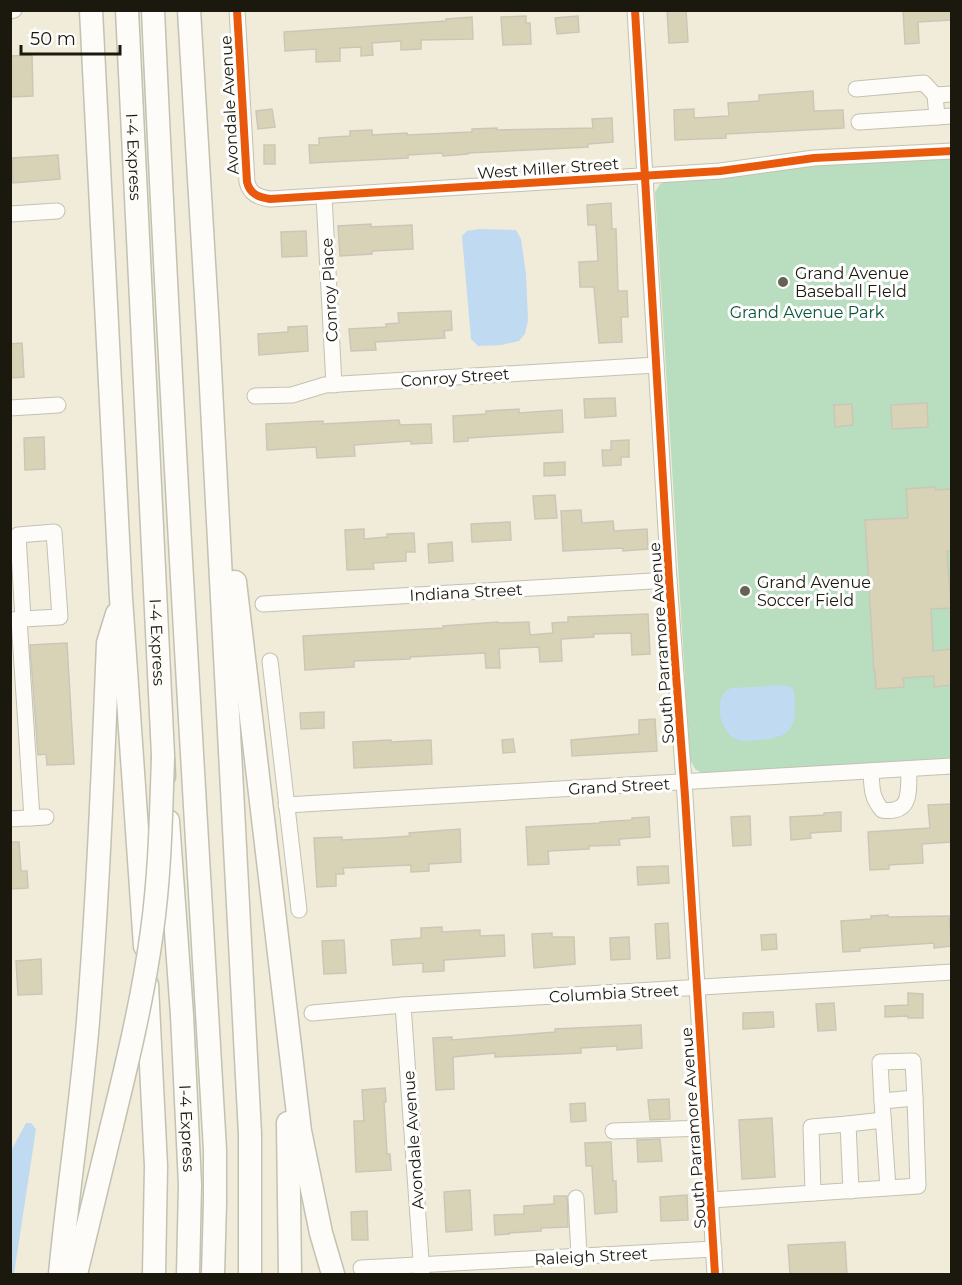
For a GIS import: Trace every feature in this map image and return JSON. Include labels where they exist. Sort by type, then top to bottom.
[{"type":"highway","points":[[91,10],[122,598],[153,1087],[156,1166],[154,1275]]},
{"type":"highway","name":"I-4 Express","points":[[127,10],[163,757],[182,1015],[190,1185],[188,1275]]},
{"type":"highway","name":"I-4 Express","points":[[153,10],[162,217],[215,1150],[213,1275]]},
{"type":"highway","points":[[189,10],[250,1134],[250,1275]]},
{"type":"highway","points":[[208,330],[242,644],[300,1131],[321,1233],[333,1275]]},
{"type":"highway","points":[[60,1275],[88,1022],[98,878],[108,643],[122,598]]},
{"type":"highway","points":[[76,1275],[129,1054],[152,931],[160,845],[163,757]]},
{"type":"highway","points":[[287,1021],[290,1275]]},
{"type":"street","name":"Avondale Avenue","points":[[237,10],[245,168],[248,188],[255,195]]},
{"type":"street","name":"South Parramore Avenue","points":[[635,10],[669,580],[698,988],[715,1275]]},
{"type":"street","points":[[856,89],[924,83],[935,95],[944,116],[860,122]]},
{"type":"street","points":[[935,95],[951,94]]},
{"type":"street","name":"West Miller Street","points":[[255,195],[270,199],[720,171],[814,158],[951,151]]},
{"type":"street","name":"Conroy Place","points":[[324,195],[334,385]]},
{"type":"street","points":[[10,214],[57,212]]},
{"type":"street","name":"Conroy Street","points":[[255,396],[292,395],[325,385],[656,365]]},
{"type":"street","points":[[10,408],[58,405]]},
{"type":"street","points":[[10,819],[39,817],[18,620],[18,535],[54,532],[60,617],[18,620]]},
{"type":"street","name":"Indiana Street","points":[[263,604],[669,580]]},
{"type":"street","points":[[270,661],[300,910]]},
{"type":"street","name":"Grand Street","points":[[286,805],[951,766]]},
{"type":"street","points":[[871,771],[875,802],[882,810],[892,811],[902,807],[908,797],[909,769]]},
{"type":"street","name":"Columbia Street","points":[[312,1013],[403,1005],[951,972]]},
{"type":"street","name":"Avondale Avenue","points":[[403,1005],[422,1270]]},
{"type":"street","points":[[711,1200],[918,1186],[913,1061],[880,1062],[888,1188]]},
{"type":"street","points":[[882,1101],[915,1098]]},
{"type":"street","points":[[813,1193],[811,1127],[883,1120]]},
{"type":"street","points":[[848,1124],[851,1191]]},
{"type":"street","points":[[613,1131],[706,1128]]},
{"type":"street","points":[[576,1197],[579,1256]]},
{"type":"street","name":"Raleigh Street","points":[[361,1268],[422,1270],[579,1256],[714,1249]]},
{"type":"green space","name":"Grand Avenue Park","points":[[951,157],[951,760],[704,774],[695,769],[690,759],[655,192],[660,184],[670,181],[717,178],[814,166]]},
{"type":"water","points":[[516,230],[521,239],[526,274],[528,320],[525,334],[519,341],[478,346],[471,339],[462,236],[467,231]]},
{"type":"water","points":[[784,685],[792,687],[795,700],[795,715],[786,733],[774,738],[746,741],[731,736],[720,715],[721,700],[725,692],[731,688]]},
{"type":"water","points":[[26,1123],[31,1123],[36,1129],[14,1274],[11,1274],[11,1151]]},
{"type":"building","points":[[667,10],[686,10],[688,42],[669,43]]},
{"type":"building","points":[[903,10],[951,10],[951,20],[918,22],[919,43],[905,44]]},
{"type":"building","points":[[526,16],[526,23],[530,23],[531,44],[503,45],[501,17]]},
{"type":"building","points":[[578,16],[579,32],[557,34],[555,18]]},
{"type":"building","points":[[472,17],[473,39],[421,40],[421,49],[401,50],[401,41],[372,43],[373,55],[361,56],[361,47],[340,48],[340,61],[316,62],[316,49],[285,51],[284,32],[446,21],[446,19]]},
{"type":"building","points":[[32,55],[33,96],[10,97],[10,56]]},
{"type":"building","points":[[813,91],[814,111],[843,110],[844,128],[726,134],[726,138],[675,140],[674,110],[694,109],[694,118],[729,116],[728,103],[759,101],[759,95]]},
{"type":"building","points":[[272,109],[275,127],[258,129],[256,111]]},
{"type":"building","points":[[612,118],[613,142],[588,144],[588,147],[443,156],[442,153],[408,155],[408,158],[310,163],[309,145],[319,145],[319,138],[350,136],[350,131],[372,130],[372,135],[407,133],[407,135],[472,132],[472,129],[497,128],[497,130],[593,128],[592,119]]},
{"type":"building","points":[[264,145],[275,145],[275,164],[264,164]]},
{"type":"building","points":[[58,155],[60,179],[13,183],[12,158]]},
{"type":"building","points":[[611,203],[612,229],[616,229],[618,291],[627,291],[628,317],[621,317],[622,342],[599,343],[594,287],[580,287],[579,262],[598,261],[596,225],[588,225],[587,205]]},
{"type":"building","points":[[371,224],[371,227],[412,225],[413,249],[372,251],[372,254],[340,256],[338,226]]},
{"type":"building","points":[[306,231],[307,256],[282,257],[281,232]]},
{"type":"building","points":[[451,311],[452,330],[444,331],[445,338],[375,342],[376,350],[351,351],[349,329],[386,327],[386,324],[399,323],[398,313]]},
{"type":"building","points":[[307,326],[308,351],[259,355],[258,334],[288,332],[288,327]]},
{"type":"building","points":[[22,343],[24,377],[10,378],[10,344]]},
{"type":"building","points":[[615,398],[616,416],[585,418],[584,399]]},
{"type":"building","points":[[927,403],[928,427],[892,429],[891,405]]},
{"type":"building","points":[[852,404],[853,425],[835,427],[834,405]]},
{"type":"building","points":[[519,409],[519,413],[562,410],[563,432],[468,438],[468,441],[454,442],[453,416]]},
{"type":"building","points":[[399,420],[400,425],[431,424],[432,443],[411,444],[411,441],[354,445],[355,456],[317,458],[316,447],[267,450],[266,424]]},
{"type":"building","points":[[44,437],[45,469],[25,470],[24,438]]},
{"type":"building","points":[[629,440],[629,457],[621,457],[621,465],[603,466],[602,450],[611,450],[611,441]]},
{"type":"building","points":[[565,462],[565,475],[544,476],[544,463]]},
{"type":"building","points":[[935,487],[936,490],[951,489],[951,551],[947,551],[951,608],[931,609],[933,651],[951,649],[951,685],[934,687],[934,676],[903,678],[904,687],[876,689],[865,520],[908,518],[906,489]]},
{"type":"building","points":[[555,495],[557,518],[535,519],[533,496]]},
{"type":"building","points":[[581,510],[582,523],[613,521],[614,531],[647,529],[648,549],[563,551],[561,511]]},
{"type":"building","points":[[510,522],[511,540],[472,542],[471,524]]},
{"type":"building","points":[[364,529],[364,539],[387,537],[387,534],[414,533],[415,552],[406,552],[406,561],[373,563],[374,569],[347,570],[345,530]]},
{"type":"building","points":[[452,542],[453,561],[429,563],[428,544]]},
{"type":"building","points":[[648,614],[650,654],[632,655],[631,633],[593,634],[594,637],[561,639],[562,661],[540,662],[539,647],[499,649],[500,668],[486,668],[485,653],[354,661],[354,667],[305,670],[303,636],[443,628],[443,626],[498,622],[529,622],[530,635],[553,633],[552,623],[568,622],[568,617]]},
{"type":"building","points":[[67,643],[74,764],[47,765],[46,754],[38,755],[30,645]]},
{"type":"building","points":[[324,712],[324,728],[301,729],[300,713]]},
{"type":"building","points":[[655,719],[657,751],[572,756],[571,740],[639,734],[639,720]]},
{"type":"building","points":[[513,739],[515,752],[503,753],[502,740]]},
{"type":"building","points":[[391,740],[391,742],[431,740],[432,764],[354,768],[353,742]]},
{"type":"building","points":[[951,804],[951,842],[922,844],[923,863],[889,865],[889,869],[870,870],[868,832],[930,828],[928,805]]},
{"type":"building","points":[[841,812],[841,831],[810,833],[811,838],[791,840],[790,817]]},
{"type":"building","points":[[750,816],[751,845],[733,846],[731,817]]},
{"type":"building","points":[[649,817],[650,837],[619,839],[620,845],[548,851],[549,864],[528,865],[526,827],[600,823]]},
{"type":"building","points":[[460,829],[461,862],[429,864],[429,871],[411,872],[411,865],[343,868],[344,874],[336,874],[336,886],[317,887],[314,838],[342,837],[342,840],[382,838],[410,836],[409,833]]},
{"type":"building","points":[[10,842],[19,842],[21,871],[27,871],[28,888],[10,889]]},
{"type":"building","points":[[668,866],[669,883],[638,885],[637,867]]},
{"type":"building","points":[[888,915],[888,917],[949,916],[951,946],[934,948],[934,943],[860,948],[860,951],[843,952],[841,921],[871,919],[871,916]]},
{"type":"building","points":[[668,923],[670,958],[657,959],[655,924]]},
{"type":"building","points":[[442,927],[442,932],[480,930],[480,936],[504,935],[505,956],[444,960],[444,971],[423,972],[423,963],[393,965],[391,940],[421,938],[421,928]]},
{"type":"building","points":[[552,933],[552,937],[574,937],[575,964],[534,968],[532,934]]},
{"type":"building","points":[[776,934],[777,949],[762,950],[761,935]]},
{"type":"building","points":[[629,937],[630,959],[611,960],[610,938]]},
{"type":"building","points":[[344,940],[346,973],[324,974],[322,941]]},
{"type":"building","points":[[41,959],[42,994],[18,995],[16,961]]},
{"type":"building","points":[[908,993],[923,994],[923,1018],[885,1017],[885,1006],[908,1005]]},
{"type":"building","points":[[834,1003],[836,1030],[818,1031],[816,1004]]},
{"type":"building","points":[[773,1012],[774,1027],[743,1029],[743,1013]]},
{"type":"building","points":[[641,1025],[642,1048],[617,1050],[617,1046],[581,1048],[581,1053],[495,1057],[495,1053],[453,1057],[454,1089],[436,1090],[433,1038],[452,1037],[452,1040],[555,1032],[555,1029]]},
{"type":"building","points":[[385,1088],[387,1154],[390,1154],[391,1170],[356,1172],[354,1121],[364,1121],[362,1090]]},
{"type":"building","points":[[669,1099],[670,1119],[650,1120],[648,1100]]},
{"type":"building","points":[[585,1103],[586,1121],[571,1122],[570,1104]]},
{"type":"building","points":[[772,1118],[775,1177],[742,1179],[739,1120]]},
{"type":"building","points":[[660,1139],[662,1161],[638,1162],[637,1140]]},
{"type":"building","points":[[611,1142],[617,1212],[595,1214],[592,1166],[586,1166],[585,1143]]},
{"type":"building","points":[[470,1190],[472,1230],[446,1232],[444,1192]]},
{"type":"building","points":[[687,1195],[688,1220],[661,1221],[660,1197]]},
{"type":"building","points":[[554,1196],[567,1196],[568,1227],[541,1228],[541,1231],[495,1235],[494,1215],[524,1214],[524,1206],[554,1204]]},
{"type":"building","points":[[367,1211],[368,1240],[352,1240],[351,1212]]},
{"type":"building","points":[[845,1242],[847,1275],[790,1275],[788,1245]]},
{"type":"cycle path","points":[[237,10],[247,182],[252,192],[270,199],[720,171],[814,158],[952,151]]},
{"type":"cycle path","points":[[635,10],[669,580],[715,1274]]},
{"type":"place","name":"Grand Avenue Baseball FIeld","points":[[783,282]]},
{"type":"place","name":"Grand Avenue Soccer Field","points":[[745,591]]}]
